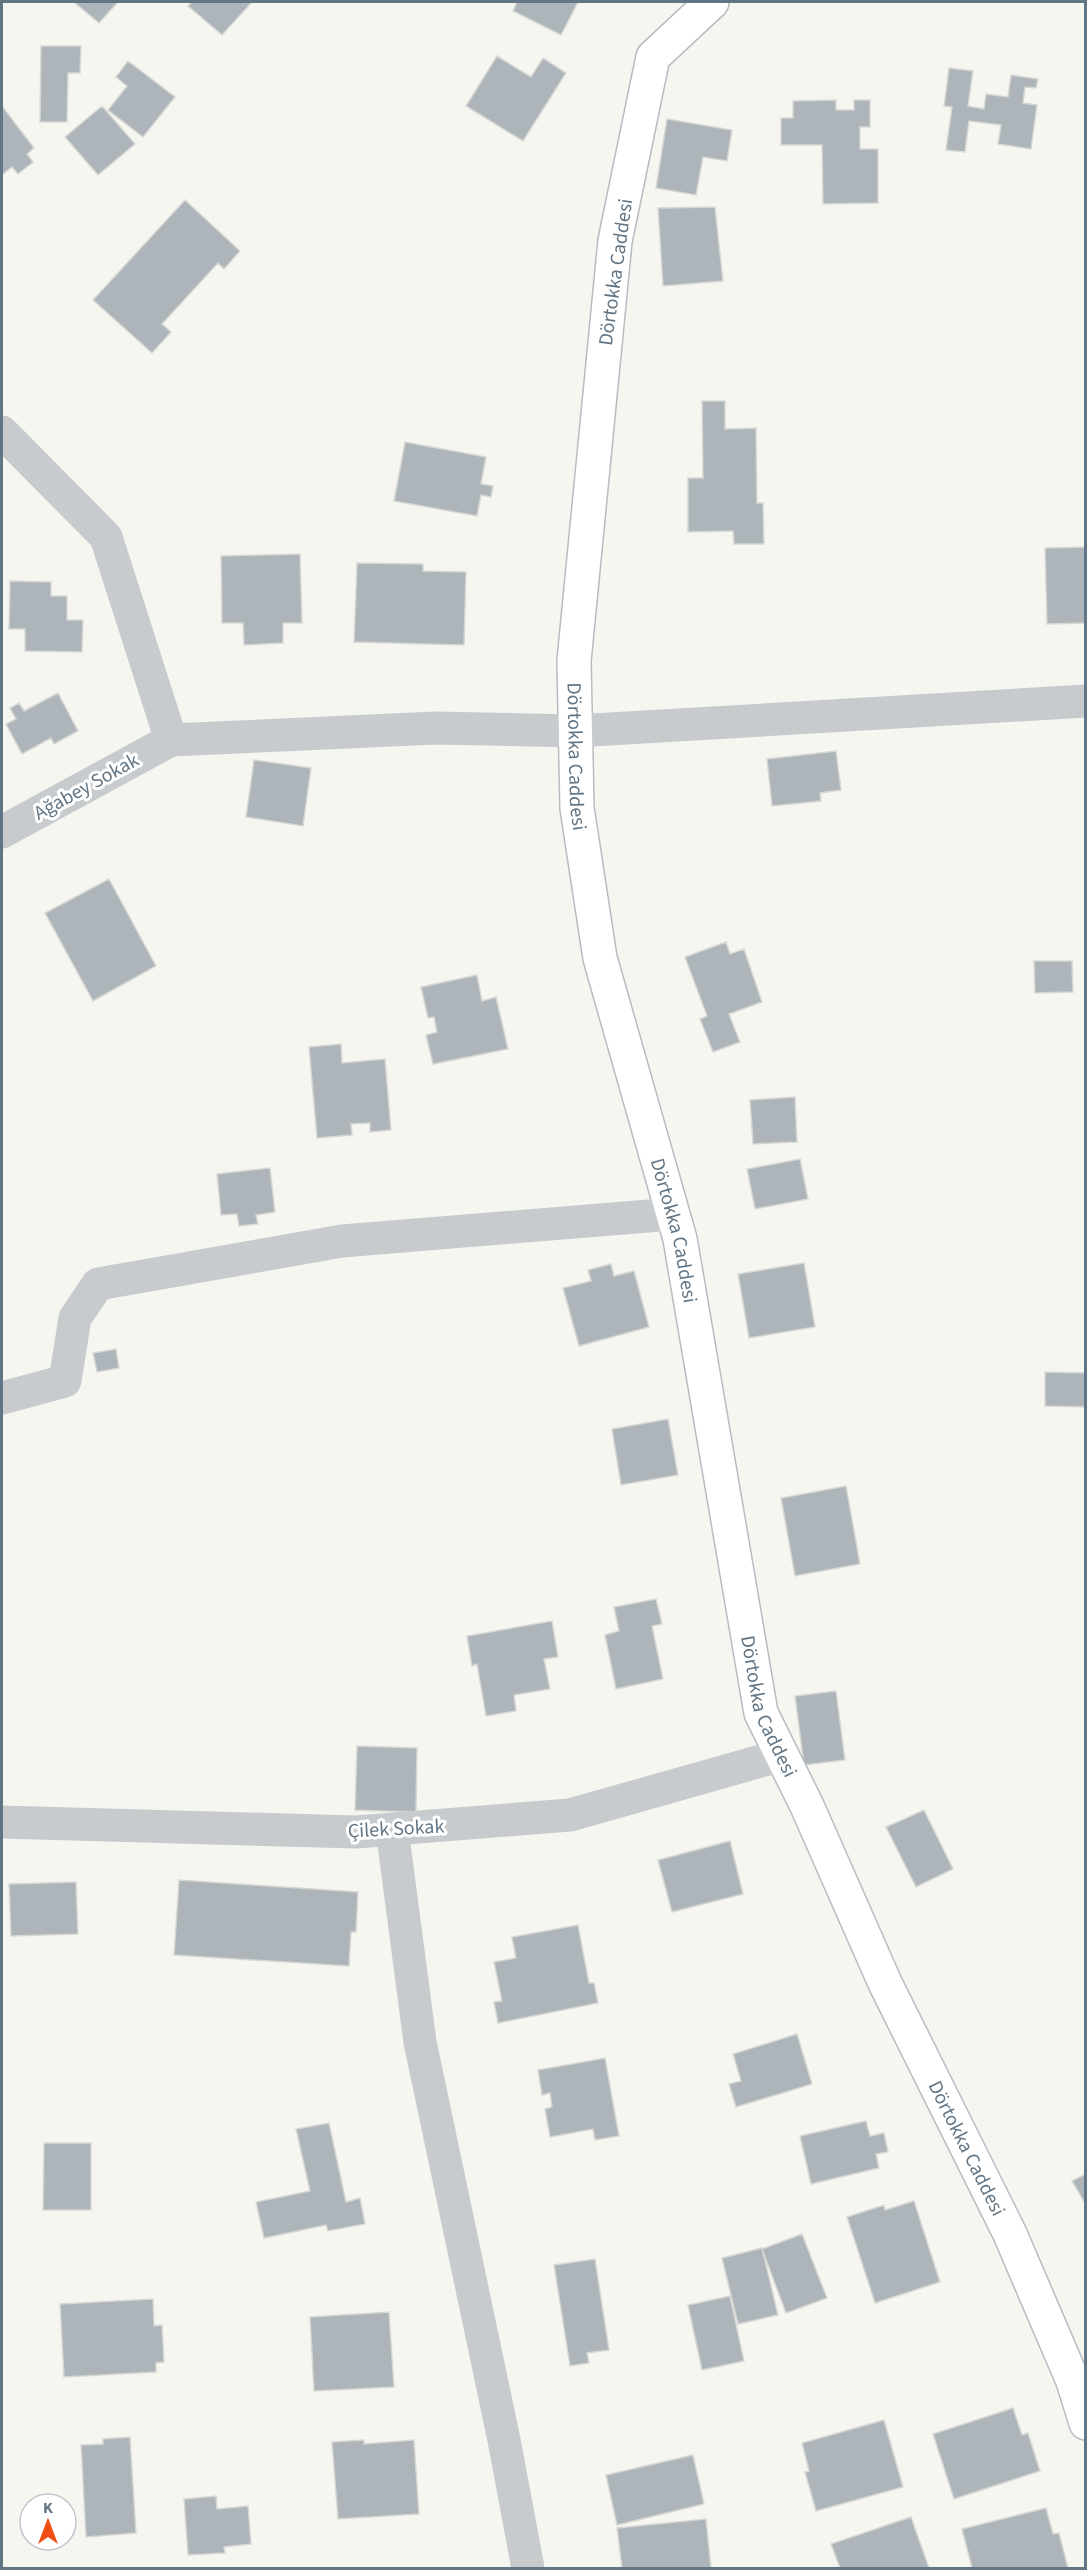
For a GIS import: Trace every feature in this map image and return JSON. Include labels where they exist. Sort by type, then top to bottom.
[{"type":"street","name":"Dörtokka Caddesi","points":[[712,2],[653,57],[615,241],[574,661],[577,808],[600,958],[680,1239],[761,1713],[885,1983],[1010,2234],[1073,2381],[1086,2423]]},
{"type":"street","points":[[2,432],[105,537],[171,740],[436,728],[575,731],[1086,701]]},
{"type":"street","name":"Ağabey Sokak","points":[[2,832],[171,740]]},
{"type":"street","points":[[2,1398],[65,1381],[75,1318],[98,1284],[342,1241],[673,1214]]},
{"type":"street","name":"Çilek Sokak","points":[[2,1822],[356,1832],[570,1815],[782,1755]]},
{"type":"street","points":[[392,1829],[420,2042],[502,2429],[528,2568]]},
{"type":"building","points":[[74,2],[118,2],[99,23]]},
{"type":"building","points":[[192,2],[252,2],[222,35],[188,6]]},
{"type":"building","points":[[517,2],[578,2],[561,35],[513,11]]},
{"type":"building","points":[[41,46],[81,46],[80,73],[68,73],[67,122],[40,122]]},
{"type":"building","points":[[497,56],[531,77],[543,58],[566,73],[523,141],[466,106]]},
{"type":"building","points":[[128,61],[175,97],[143,137],[108,110],[127,86],[116,77]]},
{"type":"building","points":[[949,68],[973,71],[968,106],[984,109],[986,94],[1008,97],[1011,75],[1038,79],[1036,88],[1025,87],[1023,103],[1037,105],[1031,149],[998,144],[1001,125],[969,121],[965,152],[946,150],[952,107],[944,106]]},
{"type":"building","points":[[836,100],[836,110],[854,110],[854,100],[870,100],[870,127],[860,127],[860,149],[878,149],[878,203],[823,204],[822,145],[781,145],[781,118],[793,118],[793,101]]},
{"type":"building","points":[[2,106],[34,148],[27,154],[33,162],[18,174],[12,167],[2,175]]},
{"type":"building","points":[[102,106],[135,144],[98,175],[65,137]]},
{"type":"building","points":[[667,119],[732,130],[727,161],[703,157],[696,195],[656,188]]},
{"type":"building","points":[[185,200],[240,251],[224,269],[218,263],[162,324],[171,332],[152,353],[93,300]]},
{"type":"building","points":[[715,207],[723,281],[663,286],[658,208]]},
{"type":"building","points":[[702,401],[725,401],[725,429],[756,428],[757,503],[763,503],[764,544],[734,544],[733,531],[688,532],[688,478],[703,478]]},
{"type":"building","points":[[405,442],[486,457],[481,484],[493,486],[491,497],[481,495],[477,516],[394,501]]},
{"type":"building","points":[[1086,547],[1086,623],[1047,624],[1045,548]]},
{"type":"building","points":[[300,554],[302,623],[283,623],[283,643],[244,645],[243,623],[222,623],[221,556]]},
{"type":"building","points":[[357,563],[423,564],[423,571],[466,572],[464,645],[354,642]]},
{"type":"building","points":[[10,581],[51,582],[51,596],[67,596],[67,620],[83,620],[82,652],[25,651],[25,629],[9,629]]},
{"type":"building","points":[[58,693],[78,731],[54,744],[51,738],[22,754],[6,724],[16,719],[10,708],[19,703],[24,711]]},
{"type":"building","points":[[836,751],[841,790],[820,793],[821,801],[772,806],[767,759]]},
{"type":"building","points":[[254,760],[311,768],[303,826],[246,817]]},
{"type":"building","points":[[109,879],[156,966],[93,1001],[45,913]]},
{"type":"building","points":[[726,942],[730,954],[744,949],[762,1002],[729,1014],[740,1042],[713,1052],[700,1019],[707,1016],[685,957]]},
{"type":"building","points":[[1034,961],[1072,961],[1073,992],[1035,993]]},
{"type":"building","points":[[477,975],[482,1001],[496,997],[508,1049],[433,1064],[426,1035],[437,1032],[434,1017],[428,1018],[421,987]]},
{"type":"building","points":[[341,1044],[342,1063],[385,1059],[391,1130],[370,1132],[370,1123],[351,1124],[352,1135],[317,1138],[309,1047]]},
{"type":"building","points":[[795,1097],[797,1142],[753,1144],[750,1100]]},
{"type":"building","points":[[800,1159],[808,1199],[755,1209],[747,1169]]},
{"type":"building","points":[[270,1168],[275,1212],[256,1215],[258,1224],[239,1226],[237,1214],[221,1215],[217,1174]]},
{"type":"building","points":[[804,1263],[815,1327],[749,1338],[738,1274]]},
{"type":"building","points":[[611,1264],[614,1276],[634,1271],[649,1327],[579,1346],[563,1288],[591,1281],[588,1270]]},
{"type":"building","points":[[116,1349],[119,1368],[97,1372],[93,1353]]},
{"type":"building","points":[[1045,1372],[1086,1373],[1086,1407],[1045,1406]]},
{"type":"building","points":[[668,1419],[678,1475],[621,1485],[612,1429]]},
{"type":"building","points":[[846,1486],[860,1564],[795,1576],[781,1498]]},
{"type":"building","points":[[656,1599],[662,1624],[652,1626],[663,1679],[616,1689],[605,1635],[619,1631],[614,1607]]},
{"type":"building","points":[[552,1621],[558,1657],[544,1659],[550,1689],[514,1695],[516,1711],[486,1716],[477,1664],[472,1666],[467,1636]]},
{"type":"building","points":[[836,1691],[845,1760],[804,1765],[795,1696]]},
{"type":"building","points":[[357,1746],[417,1748],[416,1812],[355,1810]]},
{"type":"building","points":[[924,1810],[953,1869],[916,1887],[886,1827]]},
{"type":"building","points":[[730,1841],[743,1894],[672,1912],[658,1860]]},
{"type":"building","points":[[179,1880],[358,1892],[356,1932],[351,1932],[349,1966],[174,1955]]},
{"type":"building","points":[[76,1882],[78,1934],[11,1936],[9,1884]]},
{"type":"building","points":[[578,1925],[589,1983],[594,1983],[598,2003],[498,2023],[494,2002],[502,2001],[494,1962],[516,1958],[512,1937]]},
{"type":"building","points":[[797,2034],[812,2084],[736,2107],[729,2084],[741,2081],[733,2054]]},
{"type":"building","points":[[605,2058],[619,2136],[595,2140],[593,2129],[550,2137],[545,2109],[552,2107],[550,2093],[542,2095],[538,2070]]},
{"type":"building","points":[[866,2121],[870,2136],[884,2133],[888,2152],[876,2154],[879,2168],[811,2184],[800,2136]]},
{"type":"building","points":[[329,2123],[346,2202],[360,2198],[365,2224],[328,2231],[326,2225],[264,2238],[256,2202],[310,2191],[296,2129]]},
{"type":"building","points":[[44,2143],[91,2143],[91,2210],[43,2210]]},
{"type":"building","points":[[1086,2174],[1086,2205],[1072,2181]]},
{"type":"building","points":[[914,2201],[940,2282],[875,2303],[847,2217],[884,2205],[885,2210]]},
{"type":"building","points":[[802,2234],[827,2298],[786,2313],[762,2249]]},
{"type":"building","points":[[762,2248],[778,2315],[738,2324],[722,2258]]},
{"type":"building","points":[[595,2259],[609,2350],[587,2353],[589,2363],[570,2366],[554,2265]]},
{"type":"building","points":[[730,2296],[744,2361],[702,2370],[688,2305]]},
{"type":"building","points":[[153,2299],[154,2326],[162,2325],[164,2362],[156,2363],[156,2372],[64,2377],[60,2304]]},
{"type":"building","points":[[389,2312],[394,2387],[314,2391],[310,2317]]},
{"type":"building","points":[[1013,2408],[1022,2435],[1028,2433],[1040,2471],[954,2499],[933,2434]]},
{"type":"building","points":[[884,2420],[903,2487],[816,2511],[805,2472],[809,2471],[802,2443]]},
{"type":"building","points":[[130,2437],[136,2533],[86,2537],[81,2445],[103,2444],[103,2439]]},
{"type":"building","points":[[364,2440],[364,2444],[414,2440],[419,2514],[338,2519],[332,2442]]},
{"type":"building","points":[[693,2455],[704,2504],[617,2525],[606,2475]]},
{"type":"building","points":[[216,2496],[217,2509],[248,2506],[251,2544],[224,2547],[225,2553],[188,2555],[184,2499]]},
{"type":"building","points":[[1046,2508],[1053,2534],[1059,2533],[1068,2568],[972,2568],[962,2529]]},
{"type":"building","points":[[911,2517],[929,2568],[840,2568],[831,2544]]},
{"type":"building","points":[[706,2519],[711,2568],[622,2568],[617,2528]]}]
